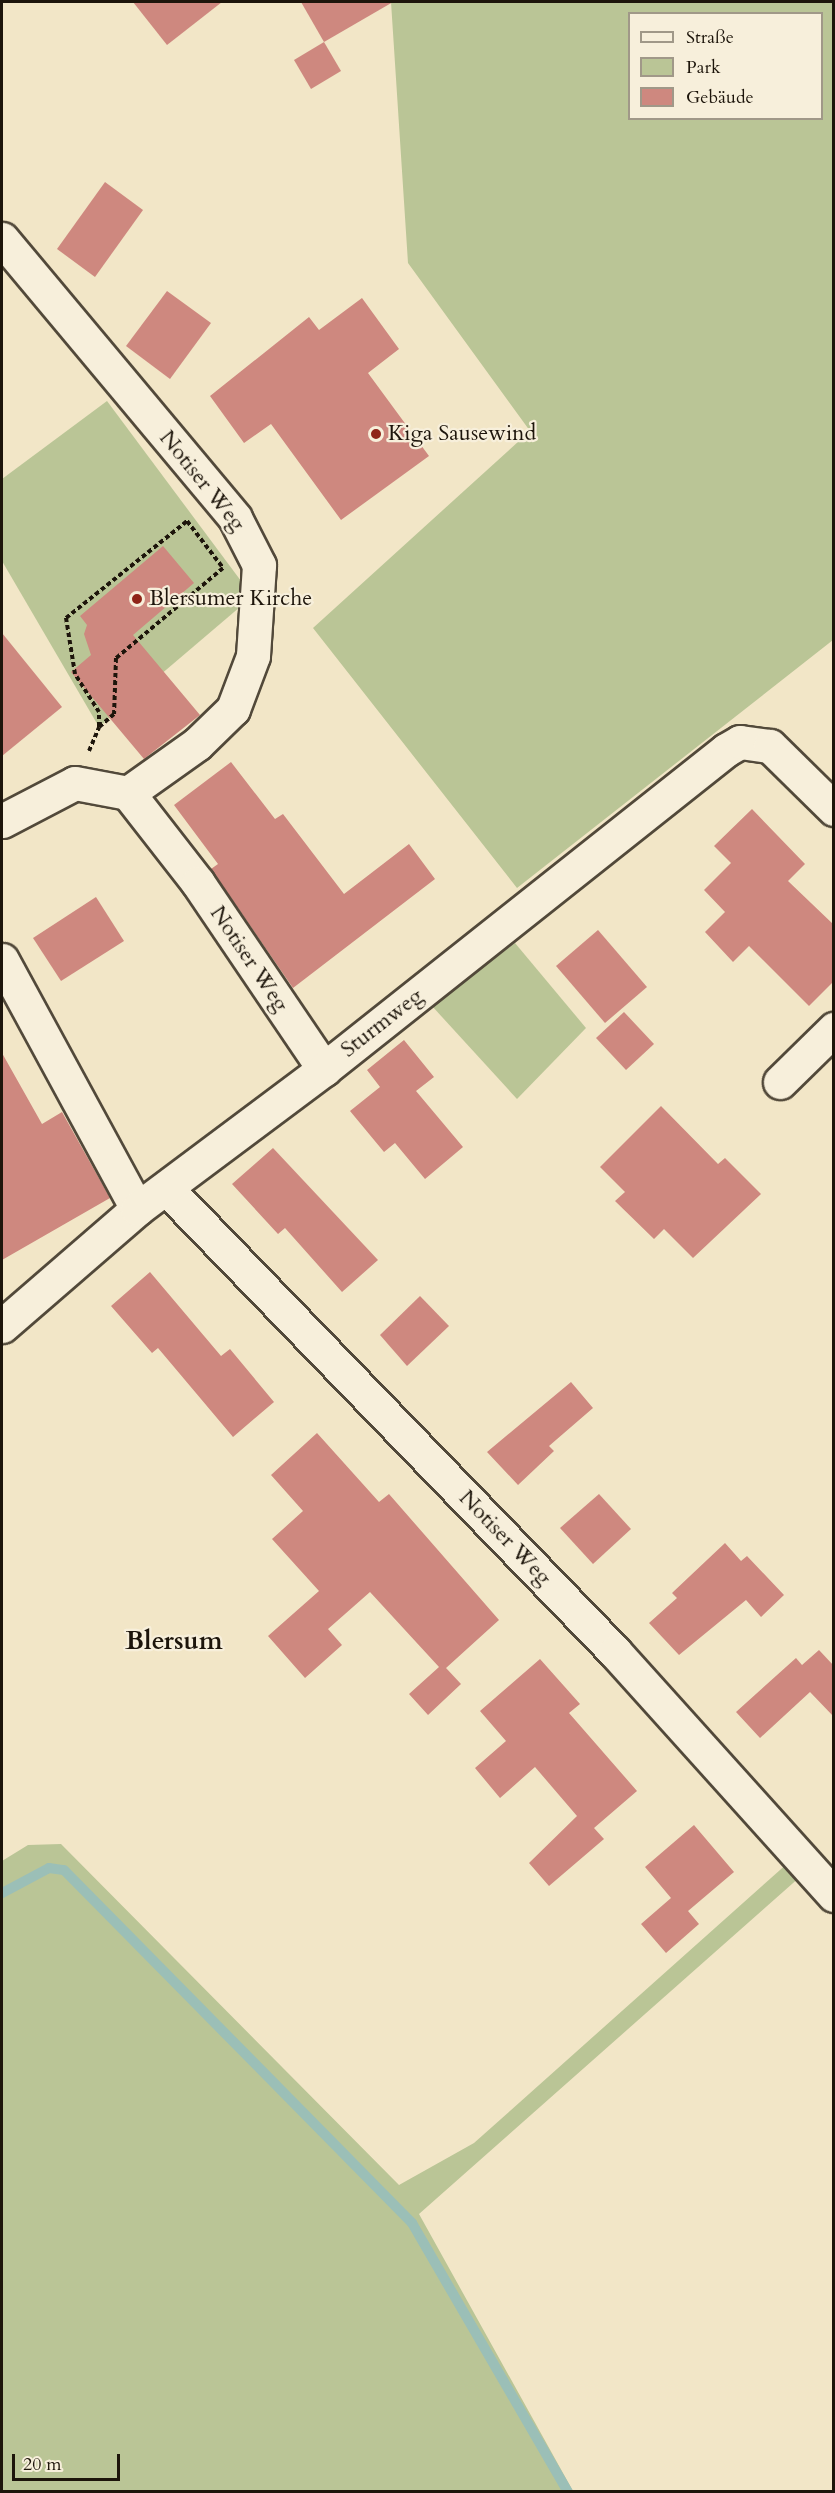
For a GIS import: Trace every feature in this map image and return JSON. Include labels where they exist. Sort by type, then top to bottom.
[{"type":"street","name":"Notiser Weg","points":[[2,239],[235,518],[259,565],[253,656],[233,709],[197,744],[128,793],[198,884],[324,1069]]},
{"type":"street","name":"Sturmweg","points":[[2,1326],[137,1209],[167,1189],[324,1069],[726,750],[740,742],[770,746],[834,809]]},
{"type":"street","points":[[2,821],[75,783],[128,793]]},
{"type":"street","points":[[2,960],[137,1209]]},
{"type":"street","points":[[780,1082],[834,1029]]},
{"type":"street","name":"Notiser Weg","points":[[167,1189],[615,1652],[834,1895]]},
{"type":"path","points":[[187,521],[223,568],[116,658],[114,714],[99,727],[99,712],[75,674],[66,618],[187,521]]},
{"type":"green space","points":[[391,2],[833,2],[833,640],[517,888],[313,628],[530,431],[408,263]]},
{"type":"green space","points":[[107,401],[247,589],[247,601],[99,727],[2,561],[2,479]]},
{"type":"green space","points":[[515,943],[586,1028],[517,1099],[432,1006]]},
{"type":"green space","points":[[61,1844],[399,2185],[474,2143],[789,1862],[801,1876],[419,2214],[573,2491],[2,2492],[2,1861],[28,1845]]},
{"type":"building","points":[[133,2],[222,2],[167,45]]},
{"type":"building","points":[[301,2],[393,2],[324,42]]},
{"type":"building","points":[[324,42],[341,71],[311,89],[294,60]]},
{"type":"building","points":[[105,182],[143,210],[95,277],[57,249]]},
{"type":"building","points":[[167,291],[211,323],[170,379],[126,346]]},
{"type":"building","points":[[362,298],[399,349],[368,373],[429,456],[341,520],[271,424],[244,443],[210,396],[309,317],[319,330]]},
{"type":"building","points":[[163,546],[194,583],[133,635],[200,715],[144,759],[71,672],[91,655],[84,634],[87,625],[80,616]]},
{"type":"building","points":[[2,633],[62,707],[2,756]]},
{"type":"building","points":[[231,762],[275,819],[283,814],[344,894],[409,844],[435,879],[293,988],[211,869],[218,864],[174,805]]},
{"type":"building","points":[[752,809],[805,864],[788,881],[834,925],[834,981],[809,1006],[749,946],[733,962],[705,932],[725,912],[704,890],[731,863],[714,846]]},
{"type":"building","points":[[96,897],[124,941],[61,981],[33,938]]},
{"type":"building","points":[[598,930],[647,987],[605,1023],[556,966]]},
{"type":"building","points":[[624,1012],[654,1044],[626,1070],[596,1038]]},
{"type":"building","points":[[404,1040],[434,1077],[416,1091],[463,1147],[425,1179],[395,1143],[384,1152],[350,1111],[380,1087],[367,1070]]},
{"type":"building","points":[[2,1053],[42,1124],[62,1112],[110,1198],[2,1260]]},
{"type":"building","points":[[661,1106],[718,1164],[725,1158],[761,1194],[693,1258],[664,1229],[654,1239],[615,1201],[625,1192],[600,1167]]},
{"type":"building","points":[[273,1148],[378,1260],[342,1292],[285,1228],[278,1234],[232,1184]]},
{"type":"building","points":[[150,1272],[221,1356],[230,1349],[274,1402],[233,1437],[158,1348],[152,1353],[111,1306]]},
{"type":"building","points":[[420,1296],[449,1326],[407,1366],[380,1335]]},
{"type":"building","points":[[571,1382],[593,1408],[549,1446],[554,1451],[518,1485],[487,1452]]},
{"type":"building","points":[[317,1433],[379,1502],[389,1494],[499,1620],[446,1668],[461,1684],[428,1715],[409,1694],[439,1667],[370,1592],[328,1629],[342,1645],[305,1678],[268,1636],[319,1591],[272,1539],[303,1511],[271,1475]]},
{"type":"building","points":[[599,1494],[631,1529],[593,1564],[560,1528]]},
{"type":"building","points":[[725,1543],[741,1561],[747,1556],[784,1595],[761,1617],[746,1600],[679,1655],[649,1623],[677,1598],[672,1593]]},
{"type":"building","points":[[819,1650],[834,1666],[834,1717],[810,1692],[760,1738],[736,1712],[796,1658],[802,1665]]},
{"type":"building","points":[[540,1659],[580,1704],[569,1713],[637,1791],[594,1828],[604,1839],[549,1886],[529,1863],[577,1816],[535,1767],[500,1798],[475,1768],[506,1741],[480,1711]]},
{"type":"building","points":[[694,1825],[734,1872],[688,1911],[699,1924],[666,1953],[641,1924],[671,1898],[645,1867]]},
{"type":"waterway","points":[[2,1893],[49,1868],[64,1870],[412,2223],[568,2492]]},
{"type":"place","name":"Kiga Sausewind","points":[[376,434]]},
{"type":"place","name":"Blersumer Kirche","points":[[137,599]]},
{"type":"district","name":"Blersum","points":[[174,1641]]}]
